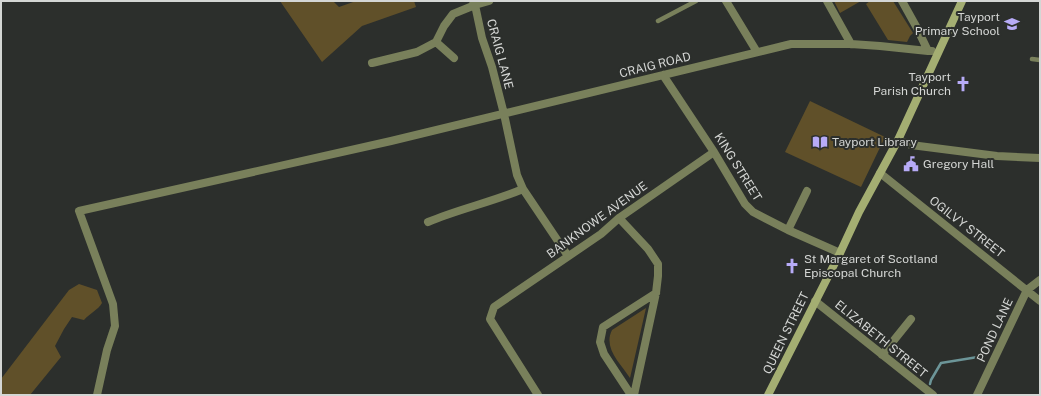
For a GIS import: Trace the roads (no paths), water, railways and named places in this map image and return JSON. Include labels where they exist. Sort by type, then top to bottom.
[{"type":"main road","name":"QUEEN STREET","points":[[768,395],[840,254],[859,212],[898,140],[962,1]]},
{"type":"street","points":[[372,63],[417,52],[436,42],[444,26],[453,14],[474,3],[489,1]]},
{"type":"street","points":[[726,1],[756,52]]},
{"type":"street","points":[[827,1],[851,44]]},
{"type":"street","points":[[902,1],[928,51]]},
{"type":"street","name":"CRAIG LANE","points":[[474,3],[482,38],[492,67],[504,114],[517,175],[523,189],[568,256]]},
{"type":"street","points":[[436,42],[454,58]]},
{"type":"street","name":"CRAIG ROAD","points":[[96,395],[107,350],[115,326],[113,304],[79,211],[391,141],[791,44],[851,44],[938,52]]},
{"type":"street","name":"KING STREET","points":[[663,75],[714,152],[745,204],[752,212],[840,254]]},
{"type":"street","points":[[898,140],[911,145],[996,156],[1040,158]]},
{"type":"street","name":"BANKNOWE AVENUE","points":[[538,395],[490,319],[494,307],[601,234],[619,218],[714,152]]},
{"type":"street","name":"OGILVY STREET","points":[[880,173],[1040,300]]},
{"type":"street","points":[[428,222],[523,189]]},
{"type":"street","points":[[788,230],[807,191]]},
{"type":"street","points":[[619,218],[648,249],[658,264],[656,293],[633,395]]},
{"type":"street","name":"POND LANE","points":[[977,395],[1027,290],[1040,280]]},
{"type":"street","points":[[633,395],[604,354],[600,342],[603,327],[656,293]]},
{"type":"street","name":"ELIZABETH STREET","points":[[815,301],[933,395]]},
{"type":"street","points":[[882,354],[911,319]]},
{"type":"lane","points":[[658,21],[696,1]]},
{"type":"lane","points":[[1032,59],[1040,60]]},
{"type":"waterway","points":[[930,384],[941,363],[984,356]]},
{"type":"place","name":"Tayport Primary School","points":[[1012,24]]},
{"type":"place","name":"Tayport Parish Church","points":[[963,84]]},
{"type":"place","name":"Tayport Library","points":[[820,142]]},
{"type":"place","name":"Gregory Hall","points":[[911,164]]},
{"type":"place","name":"St Margaret of Scotland Episcopal Church","points":[[792,266]]}]
